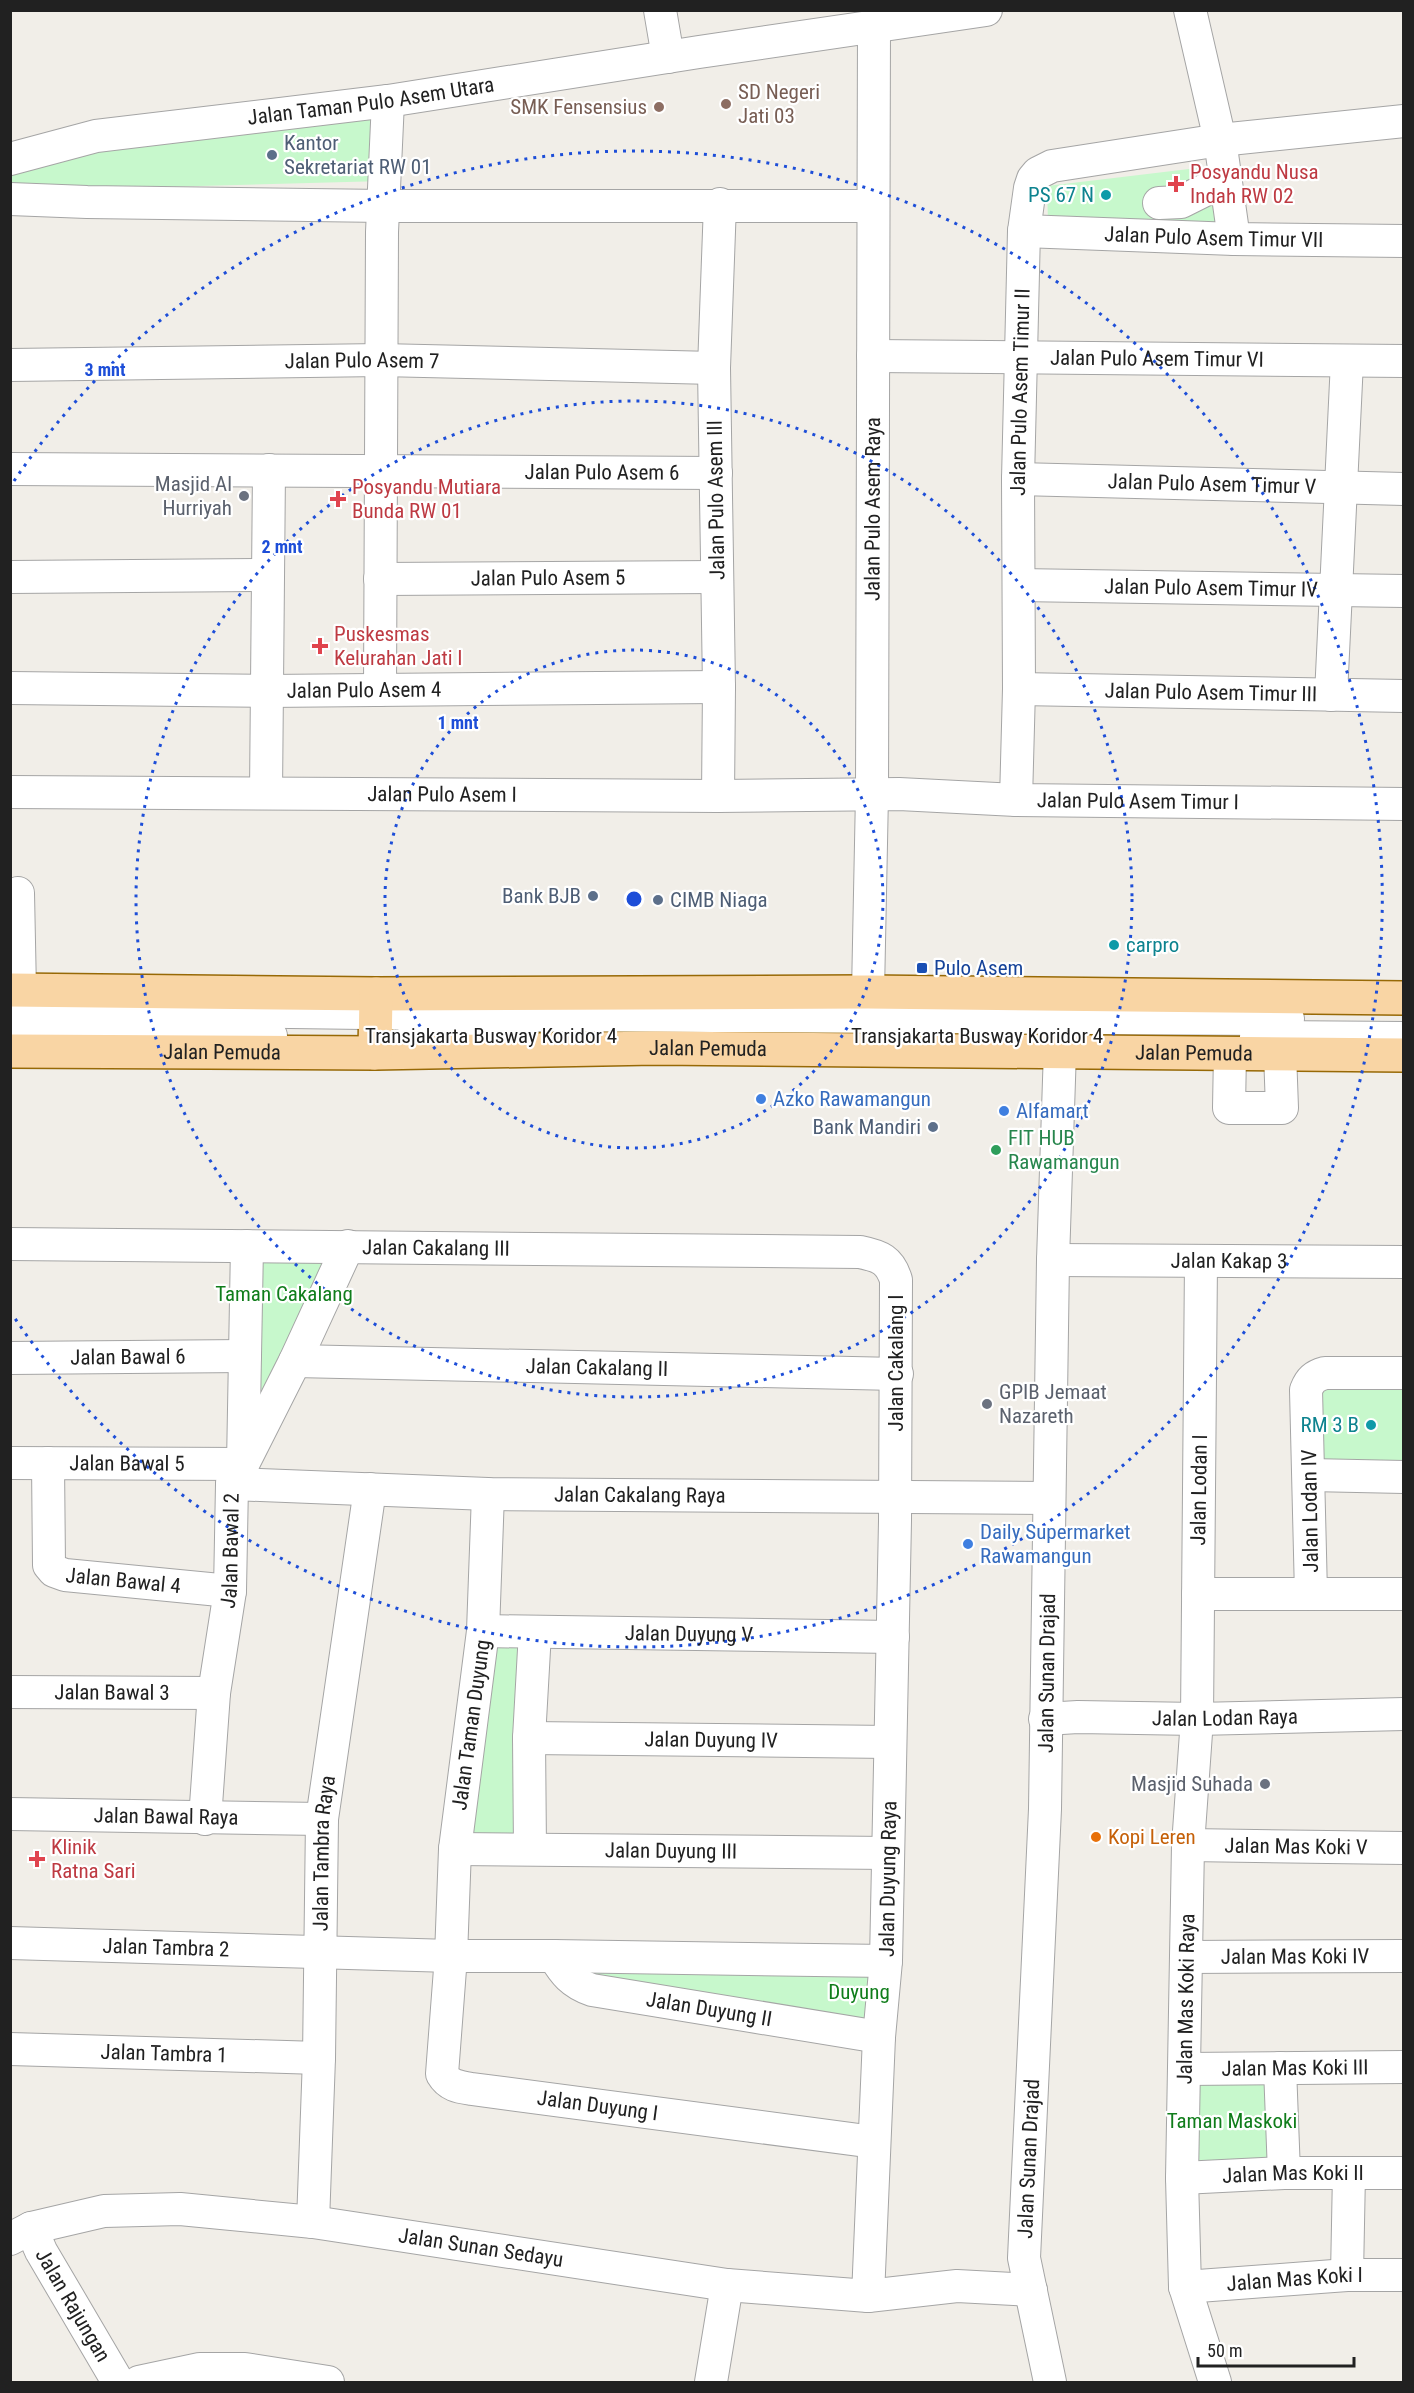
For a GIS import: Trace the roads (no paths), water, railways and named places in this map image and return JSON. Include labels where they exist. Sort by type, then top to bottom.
[{"type":"main road","name":"Jalan Pemuda","points":[[10,1051],[375,1024],[868,992],[1404,998]]},
{"type":"main road","name":"Jalan Pemuda","points":[[14,996],[655,1048],[1404,1055]]},
{"type":"street","points":[[660,10],[668,57]]},
{"type":"street","name":"Jalan Taman Pulo Asem Utara","points":[[10,159],[96,136],[388,101],[986,10]]},
{"type":"street","points":[[1190,10],[1220,140],[1234,239]]},
{"type":"street","name":"Jalan Pulo Asem Raya","points":[[868,992],[872,795],[874,26]]},
{"type":"street","points":[[380,690],[381,360],[388,101]]},
{"type":"street","name":"Jalan Pulo Asem Timur II","points":[[1016,800],[1019,689],[1018,479],[1023,358],[1024,231],[1030,188],[1038,173],[1046,168],[1220,140],[1404,121]]},
{"type":"street","points":[[1159,203],[1181,202],[1225,180]]},
{"type":"street","points":[[10,199],[384,206],[720,204],[872,206]]},
{"type":"street","name":"Jalan Pulo Asem III","points":[[718,796],[719,687],[714,368],[720,204]]},
{"type":"street","name":"Jalan Pulo Asem Timur VII","points":[[1024,231],[1234,239],[1404,241]]},
{"type":"street","name":"Jalan Pulo Asem Timur VI","points":[[873,356],[1404,361]]},
{"type":"street","name":"Jalan Pulo Asem 7","points":[[10,364],[381,360],[714,368]]},
{"type":"street","points":[[1332,695],[1347,361]]},
{"type":"street","name":"Jalan Pulo Asem 6","points":[[10,469],[716,473]]},
{"type":"street","points":[[266,793],[269,470]]},
{"type":"street","name":"Jalan Pulo Asem Timur V","points":[[1018,479],[1404,489]]},
{"type":"street","points":[[10,577],[268,575]]},
{"type":"street","name":"Jalan Pulo Asem 5","points":[[380,579],[717,577]]},
{"type":"street","name":"Jalan Pulo Asem Timur IV","points":[[1019,585],[1404,591]]},
{"type":"street","name":"Jalan Pulo Asem 4","points":[[10,688],[267,691],[719,687]]},
{"type":"street","name":"Jalan Pulo Asem Timur III","points":[[1019,689],[1404,696]]},
{"type":"street","name":"Jalan Pulo Asem I","points":[[10,792],[872,795]]},
{"type":"street","name":"Jalan Pulo Asem Timur I","points":[[872,795],[1016,800],[1404,804]]},
{"type":"street","points":[[14,996],[18,893]]},
{"type":"street","name":"Transjakarta Busway Koridor 4","points":[[10,1033],[375,1024],[1404,1019]]},
{"type":"street","name":"Transjakarta Busway Koridor 4","points":[[375,1024],[509,1035],[1404,1038]]},
{"type":"street","name":"Jalan Sunan Drajad","points":[[1050,2382],[1024,2258],[1044,1821],[1053,1260],[1060,1050]]},
{"type":"street","points":[[1230,1053],[1229,1108],[1282,1108],[1280,1053]]},
{"type":"street","name":"Jalan Cakalang III","points":[[10,1244],[860,1252]]},
{"type":"street","name":"Jalan Bawal 2","points":[[205,1819],[214,1693],[230,1591],[245,1356],[247,1246]]},
{"type":"street","points":[[238,1474],[295,1361],[348,1246]]},
{"type":"street","name":"Jalan Cakalang I","points":[[860,1252],[887,1261],[896,1280],[895,1497]]},
{"type":"street","name":"Jalan Kakap 3","points":[[1053,1260],[1404,1262]]},
{"type":"street","name":"Jalan Lodan I","points":[[1197,1719],[1202,1261]]},
{"type":"street","name":"Jalan Bawal 6","points":[[10,1358],[245,1356]]},
{"type":"street","name":"Jalan Cakalang II","points":[[295,1361],[897,1374]]},
{"type":"street","name":"Jalan Lodan IV","points":[[1311,1594],[1310,1475],[1306,1390],[1311,1379],[1325,1373],[1404,1373]]},
{"type":"street","name":"Jalan Bawal 5","points":[[10,1463],[48,1463],[238,1474]]},
{"type":"street","name":"Jalan Bawal 4","points":[[48,1463],[50,1565],[54,1571],[65,1575],[230,1591]]},
{"type":"street","name":"Jalan Cakalang Raya","points":[[238,1474],[370,1489],[488,1494],[1049,1498]]},
{"type":"street","points":[[1310,1475],[1404,1477]]},
{"type":"street","name":"Jalan Tambra Raya","points":[[313,2222],[319,2058],[322,1820],[370,1489]]},
{"type":"street","name":"Jalan Taman Duyung","points":[[451,1956],[455,1849],[483,1631],[488,1494]]},
{"type":"street","name":"Jalan Duyung Raya","points":[[868,2296],[879,2037],[886,1961],[895,1497]]},
{"type":"street","points":[[1198,1594],[1404,1594]]},
{"type":"street","name":"Jalan Duyung V","points":[[483,1631],[892,1636]]},
{"type":"street","points":[[531,1849],[529,1738],[535,1632]]},
{"type":"street","name":"Jalan Bawal 3","points":[[10,1692],[214,1693]]},
{"type":"street","name":"Jalan Lodan Raya","points":[[1045,1719],[1197,1719],[1404,1714]]},
{"type":"street","name":"Jalan Mas Koki Raya","points":[[1197,1719],[1188,1845],[1182,2178],[1185,2287],[1215,2382]]},
{"type":"street","name":"Jalan Duyung IV","points":[[529,1738],[891,1742]]},
{"type":"street","name":"Jalan Bawal Raya","points":[[10,1814],[322,1820]]},
{"type":"street","name":"Jalan Mas Koki V","points":[[1188,1845],[1404,1848]]},
{"type":"street","name":"Jalan Duyung III","points":[[455,1849],[888,1853]]},
{"type":"street","name":"Jalan Tambra 2","points":[[10,1943],[321,1953]]},
{"type":"street","name":"Jalan Duyung II","points":[[321,1953],[886,1961]]},
{"type":"street","name":"Jalan Duyung I","points":[[451,1956],[442,2074],[446,2081],[456,2086],[874,2142]]},
{"type":"street","name":"Jalan Duyung II","points":[[554,1956],[574,1983],[592,1990],[879,2037]]},
{"type":"street","name":"Jalan Mas Koki IV","points":[[1187,1957],[1404,1956]]},
{"type":"street","name":"Jalan Tambra 1","points":[[10,2049],[319,2058]]},
{"type":"street","name":"Jalan Mas Koki III","points":[[1185,2069],[1404,2067]]},
{"type":"street","points":[[1280,2068],[1284,2173]]},
{"type":"street","name":"Jalan Mas Koki II","points":[[1182,2178],[1284,2173],[1404,2173]]},
{"type":"street","points":[[1347,2275],[1349,2173]]},
{"type":"street","name":"Jalan Sunan Sedayu","points":[[21,2233],[104,2211],[180,2209],[313,2222],[727,2285],[868,2296],[957,2286],[1031,2290]]},
{"type":"street","name":"Jalan Rajungan","points":[[21,2233],[41,2250],[118,2382]]},
{"type":"street","name":"Jalan Sunan Sedayu","points":[[957,2286],[1024,2258]]},
{"type":"street","name":"Jalan Mas Koki I","points":[[1185,2287],[1347,2275],[1404,2275]]},
{"type":"street","points":[[711,2382],[727,2285]]},
{"type":"street","points":[[139,2382],[200,2369],[248,2376],[328,2382]]},
{"type":"place","name":"SD Negeri Jati 03","points":[[726,104]]},
{"type":"place","name":"SMK Fensensius","points":[[659,107]]},
{"type":"place","name":"Kantor Sekretariat RW 01","points":[[272,155]]},
{"type":"place","name":"Posyandu Nusa Indah RW 02","points":[[1176,184]]},
{"type":"place","name":"PS 67 N","points":[[1106,195]]},
{"type":"place","name":"Masjid Al Hurriyah","points":[[244,496]]},
{"type":"place","name":"Posyandu Mutiara Bunda RW 01","points":[[338,499]]},
{"type":"place","name":"Puskesmas Kelurahan Jati I","points":[[320,646]]},
{"type":"place","name":"Bank BJB","points":[[593,896]]},
{"type":"place","name":"CIMB Niaga","points":[[658,900]]},
{"type":"place","name":"carpro","points":[[1114,945]]},
{"type":"place","name":"Pulo Asem","points":[[922,968]]},
{"type":"place","name":"Azko Rawamangun","points":[[761,1099]]},
{"type":"place","name":"Alfamart","points":[[1004,1111]]},
{"type":"place","name":"Bank Mandiri","points":[[933,1127]]},
{"type":"place","name":"FIT HUB Rawamangun","points":[[996,1150]]},
{"type":"place","name":"GPIB Jemaat Nazareth","points":[[987,1404]]},
{"type":"place","name":"RM 3 B","points":[[1371,1425]]},
{"type":"place","name":"Daily Supermarket Rawamangun","points":[[968,1544]]},
{"type":"place","name":"Masjid Suhada","points":[[1265,1784]]},
{"type":"place","name":"Kopi Leren","points":[[1096,1837]]},
{"type":"place","name":"Klinik Ratna Sari","points":[[37,1859]]},
{"type":"park label","name":"Taman Cakalang","points":[[284,1294]]},
{"type":"park label","name":"Duyung","points":[[859,1992]]},
{"type":"park label","name":"Taman Maskoki","points":[[1232,2121]]}]
